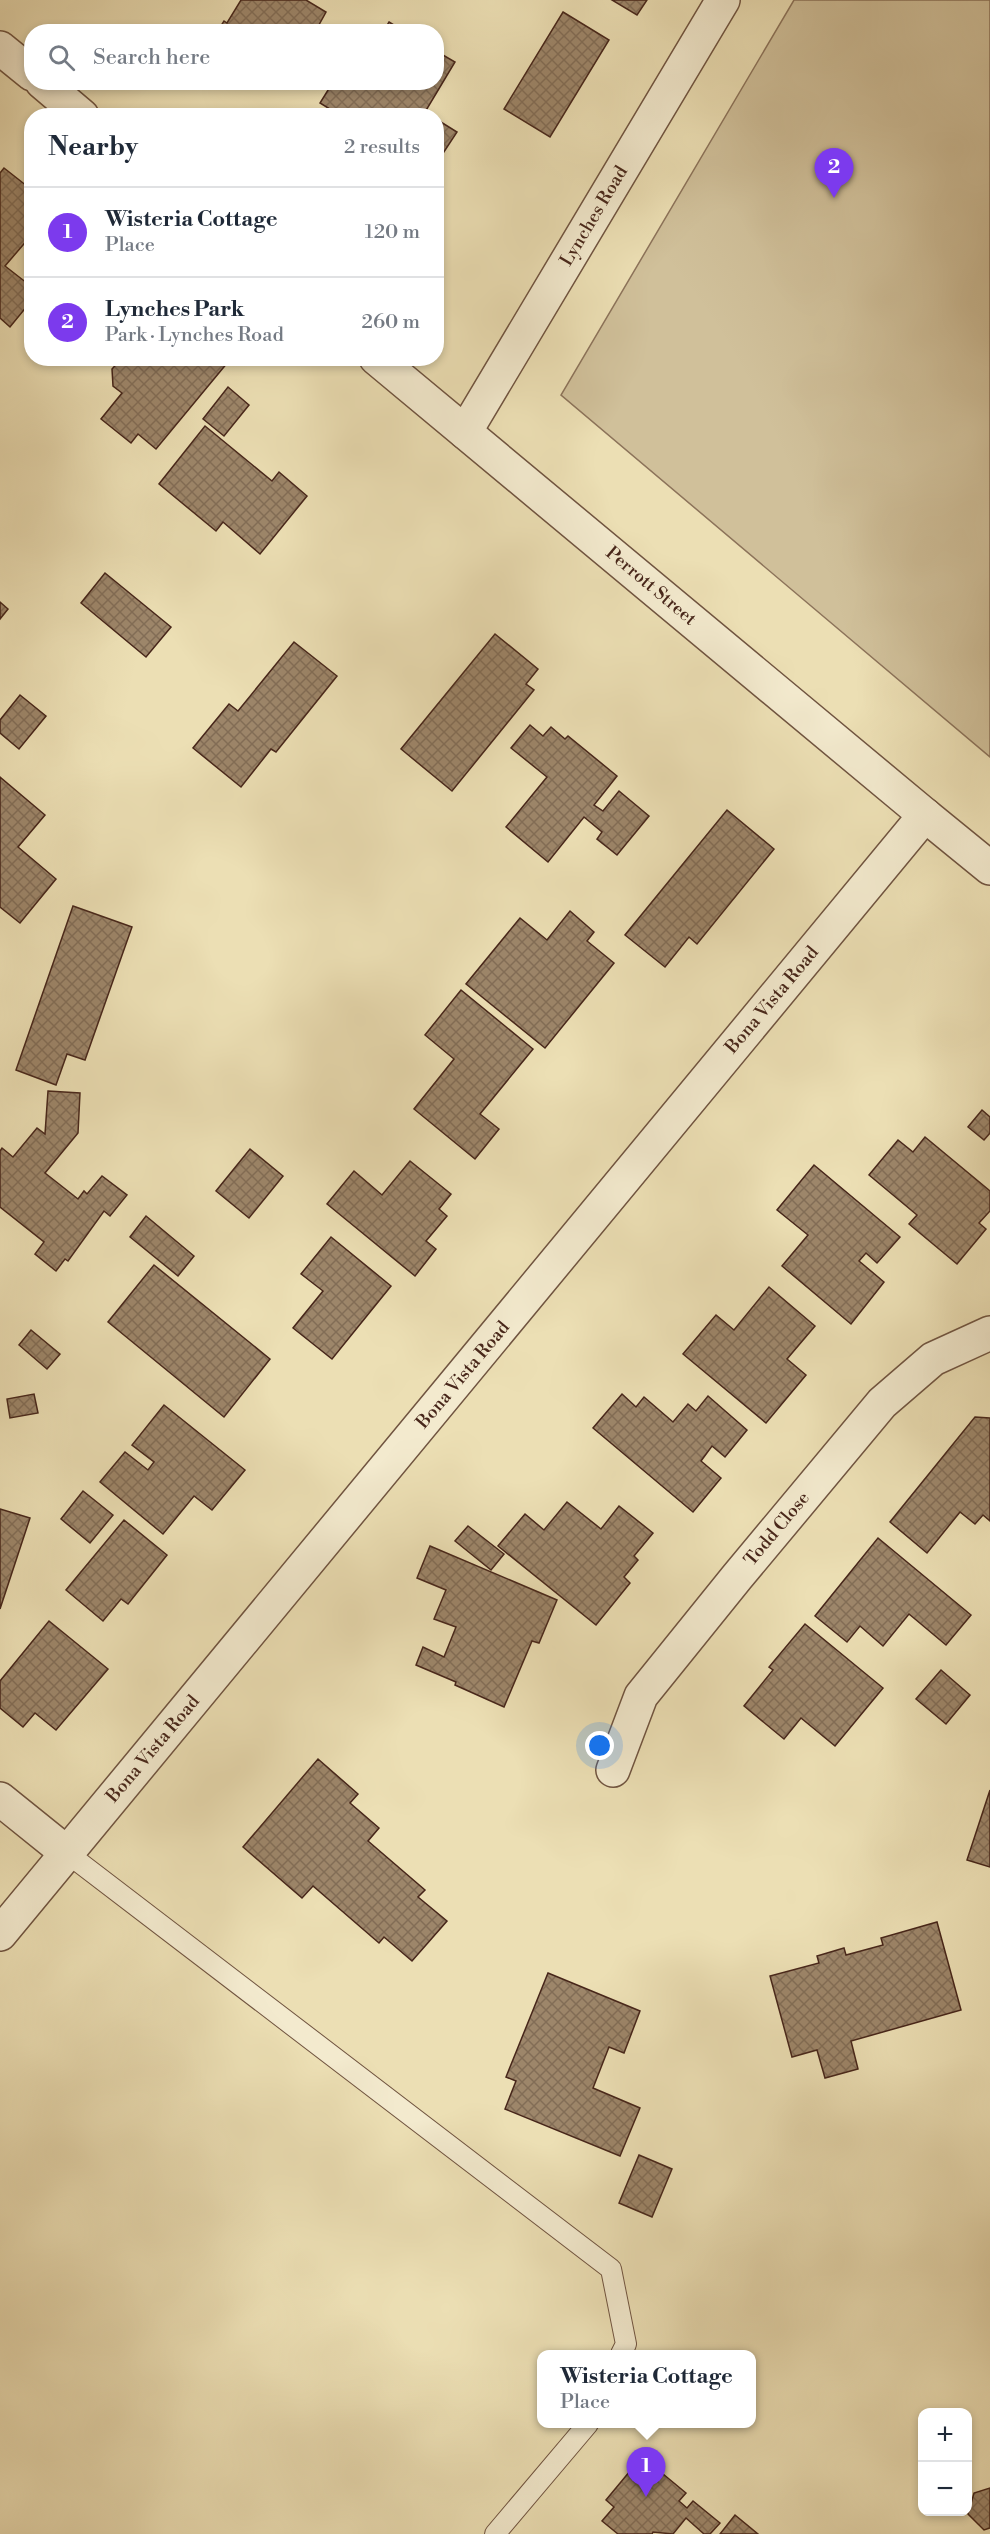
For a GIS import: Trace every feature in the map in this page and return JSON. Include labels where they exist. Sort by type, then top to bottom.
[{"type":"street","name":"Lynches Road","points":[[465,432],[723,0]]},
{"type":"street","points":[[0,48],[24,68]]},
{"type":"street","points":[[51,90],[73,108]]},
{"type":"street","name":"Perrott Street","points":[[386,366],[990,868]]},
{"type":"street","name":"Bona Vista Road","points":[[0,1934],[925,814]]},
{"type":"street","name":"Todd Close","points":[[613,1770],[641,1696],[736,1577],[882,1403],[933,1359],[990,1333]]},
{"type":"street","points":[[0,1799],[67,1853]]},
{"type":"lane","points":[[67,1853],[611,2270],[626,2344],[623,2350]]},
{"type":"lane","points":[[495,2534],[585,2428]]},
{"type":"shaded area","points":[[794,0],[990,0],[990,757],[561,395]]},
{"type":"building","points":[[241,0],[306,0],[326,12],[319,24],[222,24],[224,21],[227,23]]},
{"type":"building","points":[[612,0],[647,0],[637,15]]},
{"type":"building","points":[[563,12],[609,40],[550,137],[504,109]]},
{"type":"building","points":[[444,56],[455,62],[444,80]]},
{"type":"building","points":[[328,90],[438,90],[427,108],[328,108],[320,103]]},
{"type":"building","points":[[444,124],[457,132],[444,152]]},
{"type":"building","points":[[4,168],[24,184],[24,244],[5,266],[24,281],[24,310],[10,327],[0,318],[0,173]]},
{"type":"building","points":[[115,366],[225,366],[156,449],[138,434],[131,443],[101,419],[122,393],[113,386],[112,369]]},
{"type":"building","points":[[228,387],[249,405],[224,436],[203,419]]},
{"type":"building","points":[[205,426],[272,481],[279,472],[307,496],[260,554],[223,522],[216,531],[159,484]]},
{"type":"building","points":[[105,573],[171,627],[146,657],[81,603]]},
{"type":"building","points":[[0,602],[8,609],[0,619]]},
{"type":"building","points":[[495,634],[538,669],[526,684],[534,690],[452,791],[401,749]]},
{"type":"building","points":[[294,642],[337,676],[276,752],[271,749],[241,787],[193,748],[229,704],[238,711]]},
{"type":"building","points":[[20,695],[46,716],[19,749],[0,733],[0,720]]},
{"type":"building","points":[[530,725],[543,736],[551,727],[565,739],[568,736],[617,776],[594,805],[603,811],[619,791],[649,816],[617,855],[597,839],[602,832],[584,817],[548,862],[506,827],[547,777],[511,748]]},
{"type":"building","points":[[0,777],[45,815],[18,847],[56,879],[20,923],[0,907]]},
{"type":"building","points":[[727,810],[774,849],[697,944],[689,937],[665,967],[625,935]]},
{"type":"building","points":[[73,906],[132,927],[85,1060],[67,1054],[56,1085],[16,1070]]},
{"type":"building","points":[[570,911],[594,932],[587,941],[614,963],[545,1048],[466,984],[520,918],[547,940]]},
{"type":"building","points":[[461,990],[533,1049],[480,1114],[499,1129],[475,1159],[414,1109],[454,1059],[425,1035]]},
{"type":"building","points":[[48,1091],[80,1093],[78,1133],[45,1173],[78,1199],[84,1191],[87,1194],[102,1176],[127,1195],[110,1216],[104,1211],[68,1261],[65,1259],[56,1271],[35,1254],[44,1242],[0,1207],[0,1151],[2,1148],[13,1157],[37,1128],[45,1134]]},
{"type":"building","points":[[982,1110],[990,1117],[990,1133],[984,1140],[968,1127]]},
{"type":"building","points":[[925,1137],[990,1191],[990,1211],[979,1223],[986,1229],[957,1264],[909,1224],[917,1215],[869,1175],[898,1140],[913,1152]]},
{"type":"building","points":[[250,1149],[283,1176],[249,1218],[216,1191]]},
{"type":"building","points":[[410,1161],[451,1194],[439,1209],[447,1216],[426,1241],[436,1249],[415,1276],[327,1204],[354,1171],[382,1195]]},
{"type":"building","points":[[814,1165],[900,1237],[877,1263],[866,1253],[859,1261],[884,1282],[851,1324],[782,1266],[808,1235],[777,1210]]},
{"type":"building","points":[[146,1216],[194,1256],[178,1276],[130,1237]]},
{"type":"building","points":[[331,1237],[391,1286],[332,1359],[293,1328],[323,1291],[301,1274]]},
{"type":"building","points":[[154,1265],[270,1359],[224,1417],[108,1322]]},
{"type":"building","points":[[769,1287],[815,1326],[787,1359],[806,1375],[766,1423],[683,1354],[716,1315],[734,1330]]},
{"type":"building","points":[[31,1330],[60,1354],[47,1369],[19,1345]]},
{"type":"building","points":[[34,1394],[38,1413],[10,1418],[7,1399]]},
{"type":"building","points":[[622,1394],[636,1407],[644,1397],[673,1422],[688,1404],[696,1411],[708,1396],[747,1430],[725,1457],[712,1446],[701,1461],[721,1478],[693,1512],[593,1428]]},
{"type":"building","points":[[164,1405],[245,1470],[212,1510],[194,1496],[163,1534],[100,1482],[125,1452],[148,1470],[154,1462],[132,1445]]},
{"type":"building","points":[[975,1417],[990,1418],[990,1521],[983,1515],[975,1524],[960,1512],[927,1553],[890,1522]]},
{"type":"building","points":[[83,1491],[113,1515],[90,1543],[61,1519]]},
{"type":"building","points":[[567,1502],[601,1529],[619,1506],[653,1533],[634,1556],[638,1560],[624,1577],[630,1583],[596,1625],[498,1546],[525,1514],[544,1530]]},
{"type":"building","points":[[0,1509],[30,1518],[0,1609]]},
{"type":"building","points":[[124,1520],[167,1555],[128,1604],[121,1599],[103,1621],[66,1590]]},
{"type":"building","points":[[468,1526],[504,1554],[491,1570],[455,1541]]},
{"type":"building","points":[[878,1538],[971,1615],[946,1645],[909,1614],[883,1646],[860,1626],[847,1642],[815,1616]]},
{"type":"building","points":[[430,1546],[557,1600],[539,1643],[532,1641],[504,1707],[455,1685],[456,1682],[416,1665],[423,1647],[444,1657],[456,1627],[434,1619],[446,1590],[417,1578]]},
{"type":"building","points":[[49,1621],[108,1669],[56,1730],[35,1713],[23,1727],[0,1708],[0,1681]]},
{"type":"building","points":[[805,1624],[883,1688],[835,1746],[801,1718],[784,1739],[744,1706],[773,1670],[769,1667]]},
{"type":"building","points":[[941,1670],[970,1695],[946,1724],[916,1699]]},
{"type":"building","points":[[318,1759],[358,1794],[350,1803],[379,1828],[368,1841],[425,1890],[418,1897],[447,1921],[412,1961],[384,1937],[379,1943],[313,1886],[302,1898],[243,1847]]},
{"type":"building","points":[[990,1790],[990,1867],[967,1860]]},
{"type":"building","points":[[937,1922],[961,2010],[851,2041],[858,2069],[825,2078],[817,2050],[792,2057],[770,1976],[819,1963],[817,1956],[844,1948],[846,1955],[883,1945],[881,1938]]},
{"type":"building","points":[[548,1973],[640,2011],[624,2053],[609,2047],[593,2088],[640,2108],[620,2156],[505,2109],[516,2081],[506,2077]]},
{"type":"building","points":[[639,2155],[672,2169],[652,2217],[619,2203]]},
{"type":"building","points":[[651,2464],[686,2493],[679,2501],[687,2508],[693,2501],[720,2523],[710,2534],[704,2534],[686,2518],[673,2534],[653,2532],[652,2534],[618,2534],[602,2521],[614,2507],[606,2500],[630,2471],[639,2478]]},
{"type":"building","points":[[990,2488],[990,2528],[984,2530],[970,2516],[972,2516],[974,2493]]},
{"type":"building","points":[[735,2515],[758,2534],[720,2534]]},
{"type":"place","name":"Lynches Park","points":[[834,198]]},
{"type":"place","name":"Wisteria Cottage","points":[[646,2497]]}]
